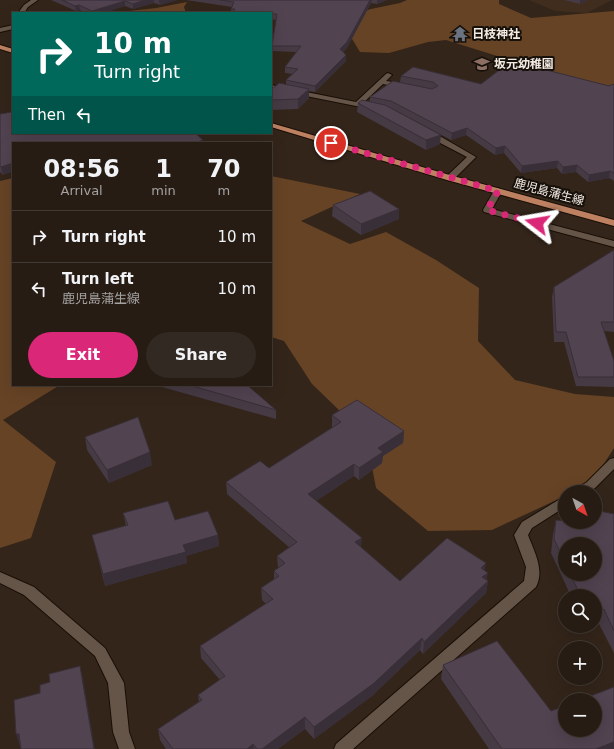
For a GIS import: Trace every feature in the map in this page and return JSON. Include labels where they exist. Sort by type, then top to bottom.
[{"type":"main road","points":[[0,47],[12,51]]},
{"type":"main road","name":"鹿児島蒲生線","points":[[272,125],[450,178],[614,223]]},
{"type":"street","points":[[22,12],[26,6],[35,0]]},
{"type":"street","points":[[1,30],[12,27]]},
{"type":"street","points":[[358,104],[388,75]]},
{"type":"street","points":[[382,82],[410,88]]},
{"type":"street","points":[[272,87],[380,109]]},
{"type":"street","points":[[419,129],[472,157],[450,178]]},
{"type":"street","points":[[498,191],[487,210],[614,244]]},
{"type":"street","points":[[591,485],[614,462]]},
{"type":"street","points":[[342,749],[531,583],[533,567],[521,535],[528,525],[558,506]]},
{"type":"street","points":[[0,577],[29,591],[100,652],[116,683],[121,732],[127,749]]},
{"type":"shaded area","points":[[407,0],[499,0],[499,4],[531,18],[614,11],[614,87],[555,74],[446,40],[428,42],[389,53],[360,52],[340,19]]},
{"type":"shaded area","points":[[529,0],[612,0],[587,13],[555,11]]},
{"type":"shaded area","points":[[187,2],[184,7],[186,12],[120,12],[156,8]]},
{"type":"shaded area","points":[[272,176],[360,194],[301,221],[350,244],[386,232],[436,260],[479,288],[478,341],[515,380],[575,394],[614,397],[614,448],[591,484],[558,485],[558,499],[492,530],[428,531],[376,488],[366,436],[312,384],[284,341],[272,337]]},
{"type":"shaded area","points":[[12,178],[12,386],[58,386],[3,420],[56,462],[31,538],[0,548],[0,181]]},
{"type":"building","points":[[62,0],[145,0],[133,4],[125,1],[92,11]]},
{"type":"building","points":[[220,0],[370,0],[347,42],[340,49],[346,55],[315,86],[286,80],[298,69],[285,67],[301,46],[272,46],[277,14],[272,14],[272,12],[233,12],[235,9],[231,9],[234,2]]},
{"type":"building","points":[[511,61],[609,86],[614,84],[614,173],[610,171],[589,175],[577,165],[563,167],[558,161],[522,166],[505,146],[496,148],[467,128],[452,133],[391,101],[370,97],[393,81],[432,89],[438,86],[433,82],[401,76],[413,67],[481,84]]},
{"type":"building","points":[[279,83],[309,89],[298,99],[272,100],[272,89]]},
{"type":"building","points":[[362,100],[385,105],[441,135],[426,140],[358,103]]},
{"type":"building","points":[[12,112],[12,134],[196,134],[203,140],[197,142],[12,142],[12,163],[1,167],[0,114]]},
{"type":"building","points":[[370,191],[399,209],[361,224],[333,205]]},
{"type":"building","points":[[614,250],[614,322],[601,322],[614,361],[614,377],[578,377],[566,332],[556,332],[554,287]]},
{"type":"building","points":[[192,386],[248,386],[276,410]]},
{"type":"building","points":[[357,400],[404,431],[378,448],[383,452],[359,468],[354,464],[308,494],[362,538],[355,542],[400,581],[447,538],[486,563],[481,568],[488,573],[482,577],[488,581],[424,642],[422,638],[373,684],[314,727],[305,717],[262,749],[257,749],[253,744],[247,749],[173,749],[158,729],[202,700],[198,695],[225,676],[200,646],[273,599],[261,588],[279,576],[274,571],[285,563],[277,556],[297,542],[226,482],[260,461],[269,468],[341,422],[332,415]]},
{"type":"building","points":[[138,417],[150,452],[107,470],[85,437]]},
{"type":"building","points":[[168,501],[175,520],[208,511],[218,535],[183,545],[186,552],[103,574],[92,535],[128,525],[123,513]]},
{"type":"building","points":[[602,511],[614,514],[614,631],[604,609],[602,609],[602,589],[578,589],[574,581],[602,581],[602,537],[558,537],[558,547],[554,539],[556,520],[558,520],[558,529],[602,529]]},
{"type":"building","points":[[497,641],[551,711],[558,708],[558,737],[602,737],[602,693],[598,693],[614,687],[614,742],[596,749],[502,749],[443,665]]},
{"type":"building","points":[[80,666],[94,749],[21,749],[19,734],[16,734],[14,700],[40,693],[40,685],[50,682],[49,674]]},
{"type":"place","name":"日枝神社","points":[[460,34]]},
{"type":"place","name":"坂元幼稚園","points":[[482,64]]},
{"type":"route","points":[[331,143],[498,191],[487,210],[537,223]]}]
